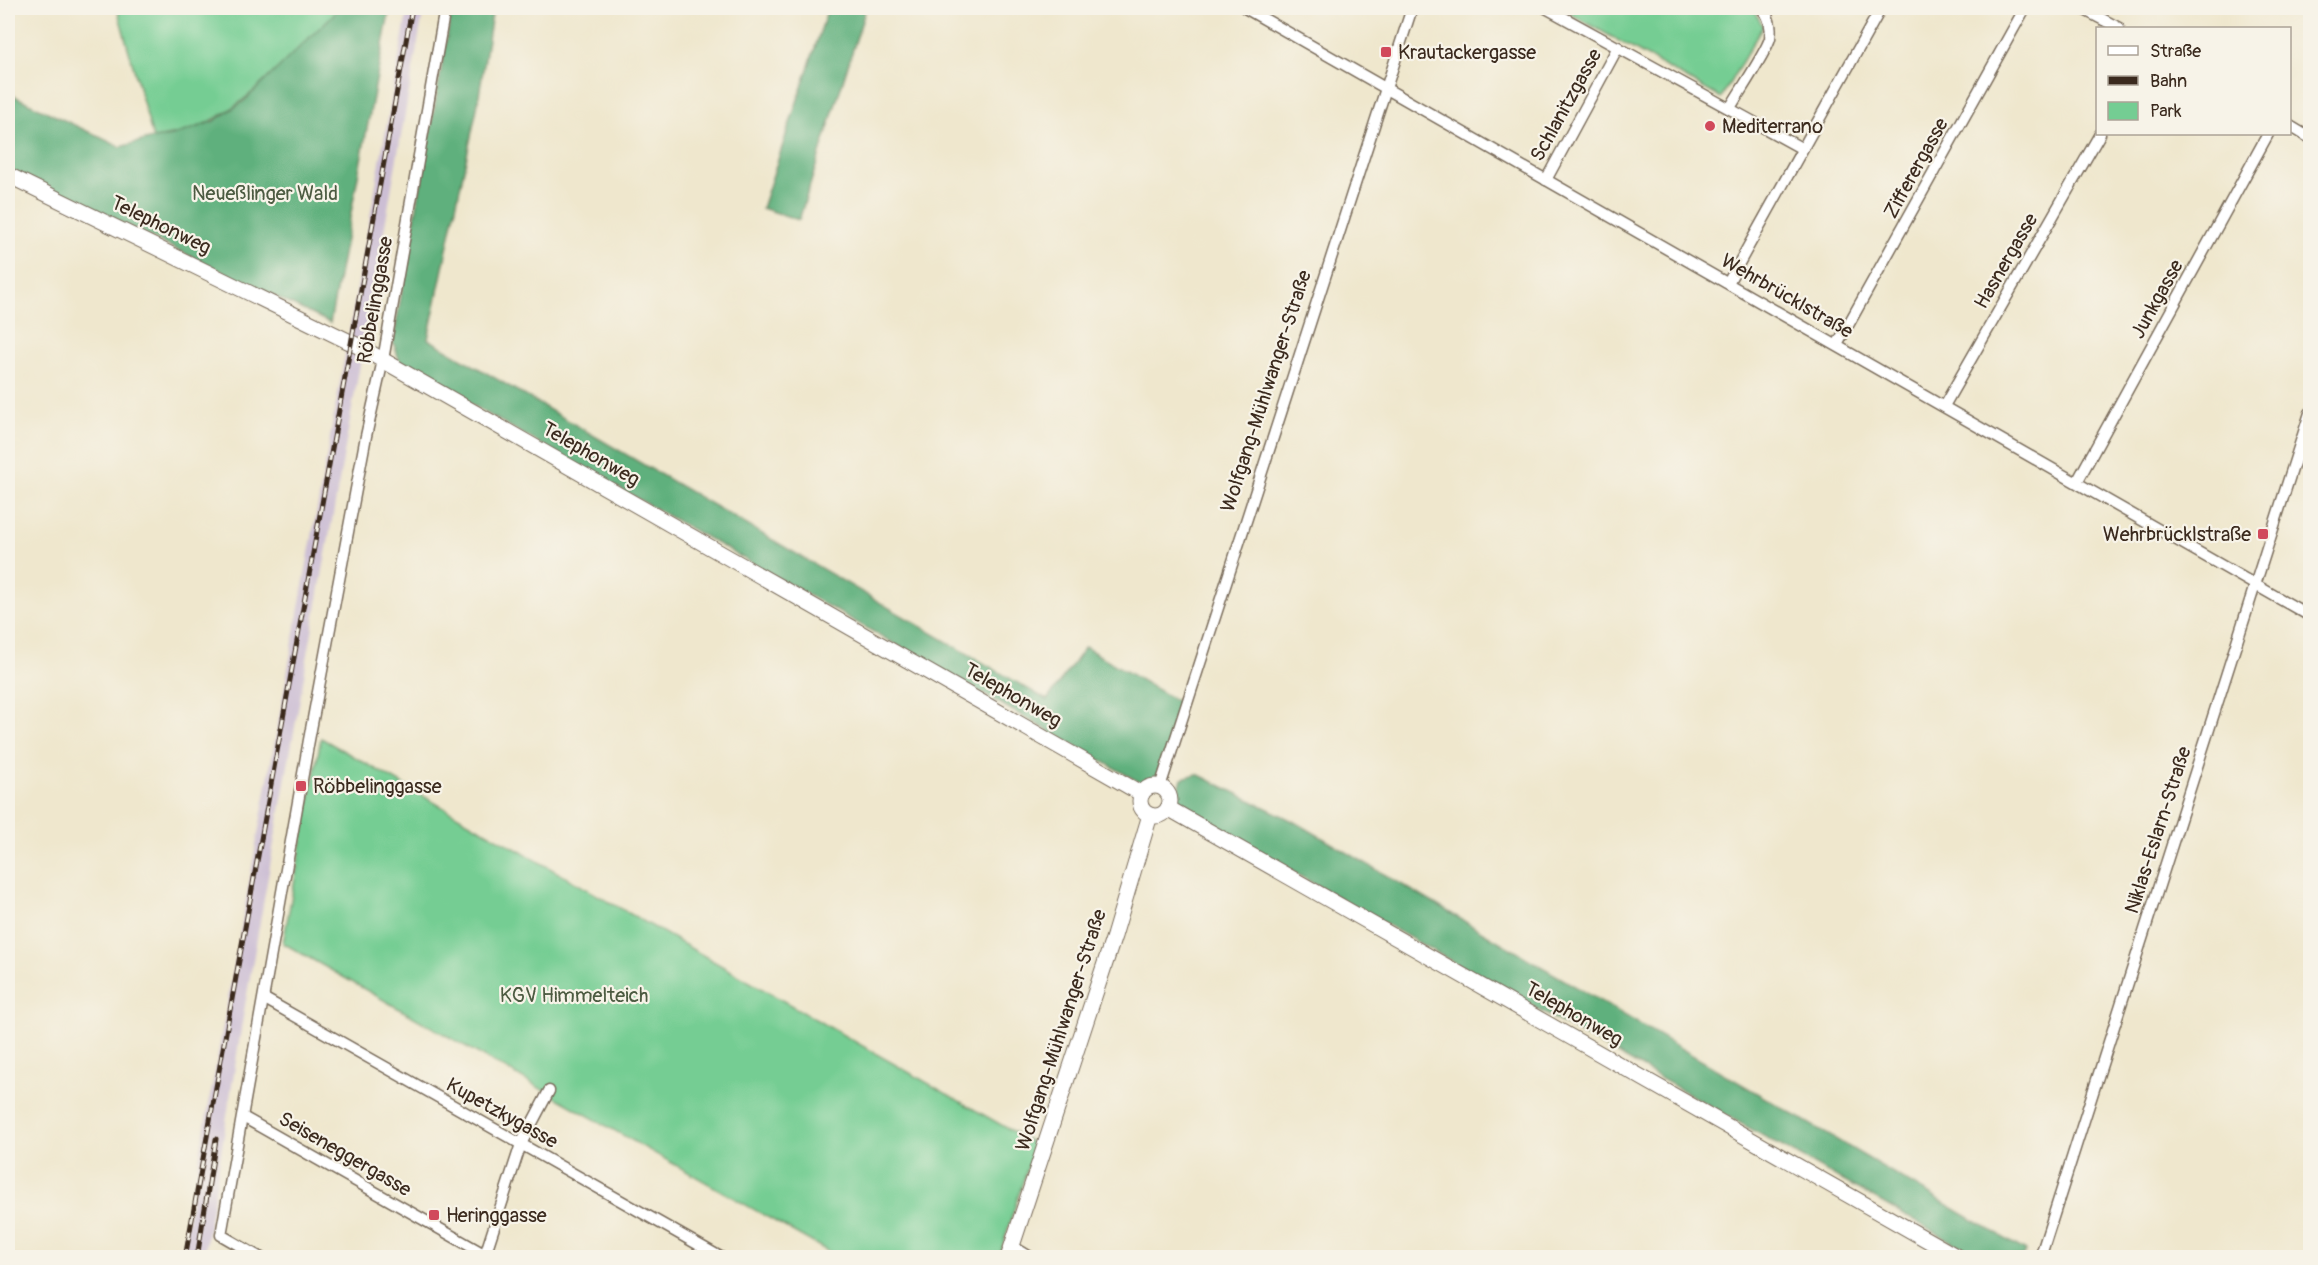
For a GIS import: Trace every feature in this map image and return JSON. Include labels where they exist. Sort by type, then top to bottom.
[{"type":"street","name":"Röbbelinggasse","points":[[261,1257],[221,1235],[265,999],[309,740],[366,436],[383,360],[446,8]]},
{"type":"street","name":"Wehrbrücklstraße","points":[[1245,8],[2310,616]]},
{"type":"street","name":"Wolfgang-Mühlwanger-Straße","points":[[1160,787],[1412,8]]},
{"type":"street","points":[[1546,8],[1801,148]]},
{"type":"street","points":[[1730,108],[1770,39],[1770,24],[1761,8]]},
{"type":"street","points":[[1728,283],[1801,148],[1881,8]]},
{"type":"street","name":"Zifferergasse","points":[[1837,345],[2025,8]]},
{"type":"street","points":[[2081,8],[2117,27]]},
{"type":"street","name":"Schlanitzgasse","points":[[1545,180],[1618,47]]},
{"type":"street","points":[[2291,127],[2310,138]]},
{"type":"street","name":"Hasnergasse","points":[[1944,406],[2099,135]]},
{"type":"street","name":"Junkgasse","points":[[2077,482],[2267,135]]},
{"type":"street","name":"Telephonweg","points":[[8,174],[328,330],[383,360],[1142,794]]},
{"type":"street","name":"Niklas-Eslarn-Straße","points":[[2040,1257],[2310,413]]},
{"type":"street","points":[[1153,786],[1160,787],[1169,795],[1168,808],[1161,815],[1150,815],[1142,809],[1140,799],[1142,794],[1153,786]]},
{"type":"street","name":"Telephonweg","points":[[1168,808],[1959,1257]]},
{"type":"street","name":"Wolfgang-Mühlwanger-Straße","points":[[1010,1252],[1114,936],[1150,815]]},
{"type":"street","name":"Kupetzkygasse","points":[[265,999],[722,1257]]},
{"type":"street","points":[[487,1256],[521,1144],[549,1090]]},
{"type":"street","name":"Seiseneggergasse","points":[[243,1117],[487,1256]]},
{"type":"street","points":[[1010,1252],[1032,1257]]},
{"type":"shaded area","points":[[408,8],[424,8],[245,1005],[204,1257],[181,1258]]},
{"type":"green space","points":[[117,8],[340,8],[318,32],[231,109],[196,128],[153,138]]},
{"type":"green space","name":"Neueßlinger Wald","points":[[340,8],[390,8],[330,323],[8,169],[8,93],[120,147],[153,138],[172,136],[214,121],[244,101]]},
{"type":"green space","points":[[452,8],[493,8],[477,108],[428,339],[1047,700],[1085,647],[1180,703],[1166,755],[1154,779],[1141,783],[401,365],[393,342]]},
{"type":"green space","points":[[828,8],[866,8],[799,220],[762,208]]},
{"type":"green space","points":[[1560,8],[1747,8],[1755,12],[1763,26],[1721,98]]},
{"type":"green space","name":"KGV Himmelteich","points":[[321,738],[1035,1144],[999,1257],[838,1257],[283,943]]},
{"type":"green space","points":[[1197,774],[1297,823],[2026,1251],[2023,1257],[1979,1257],[1179,808],[1176,801],[1182,778]]},
{"type":"railway","points":[[185,1258],[412,8]]},
{"type":"railway","points":[[197,1258],[216,1139]]},
{"type":"place","name":"Krautackergasse","points":[[1386,52]]},
{"type":"place","name":"Mediterrano","points":[[1710,126]]},
{"type":"place","name":"Wehrbrücklstraße","points":[[2263,534]]},
{"type":"place","name":"Röbbelinggasse","points":[[301,786]]},
{"type":"place","name":"Heringgasse","points":[[434,1215]]}]
